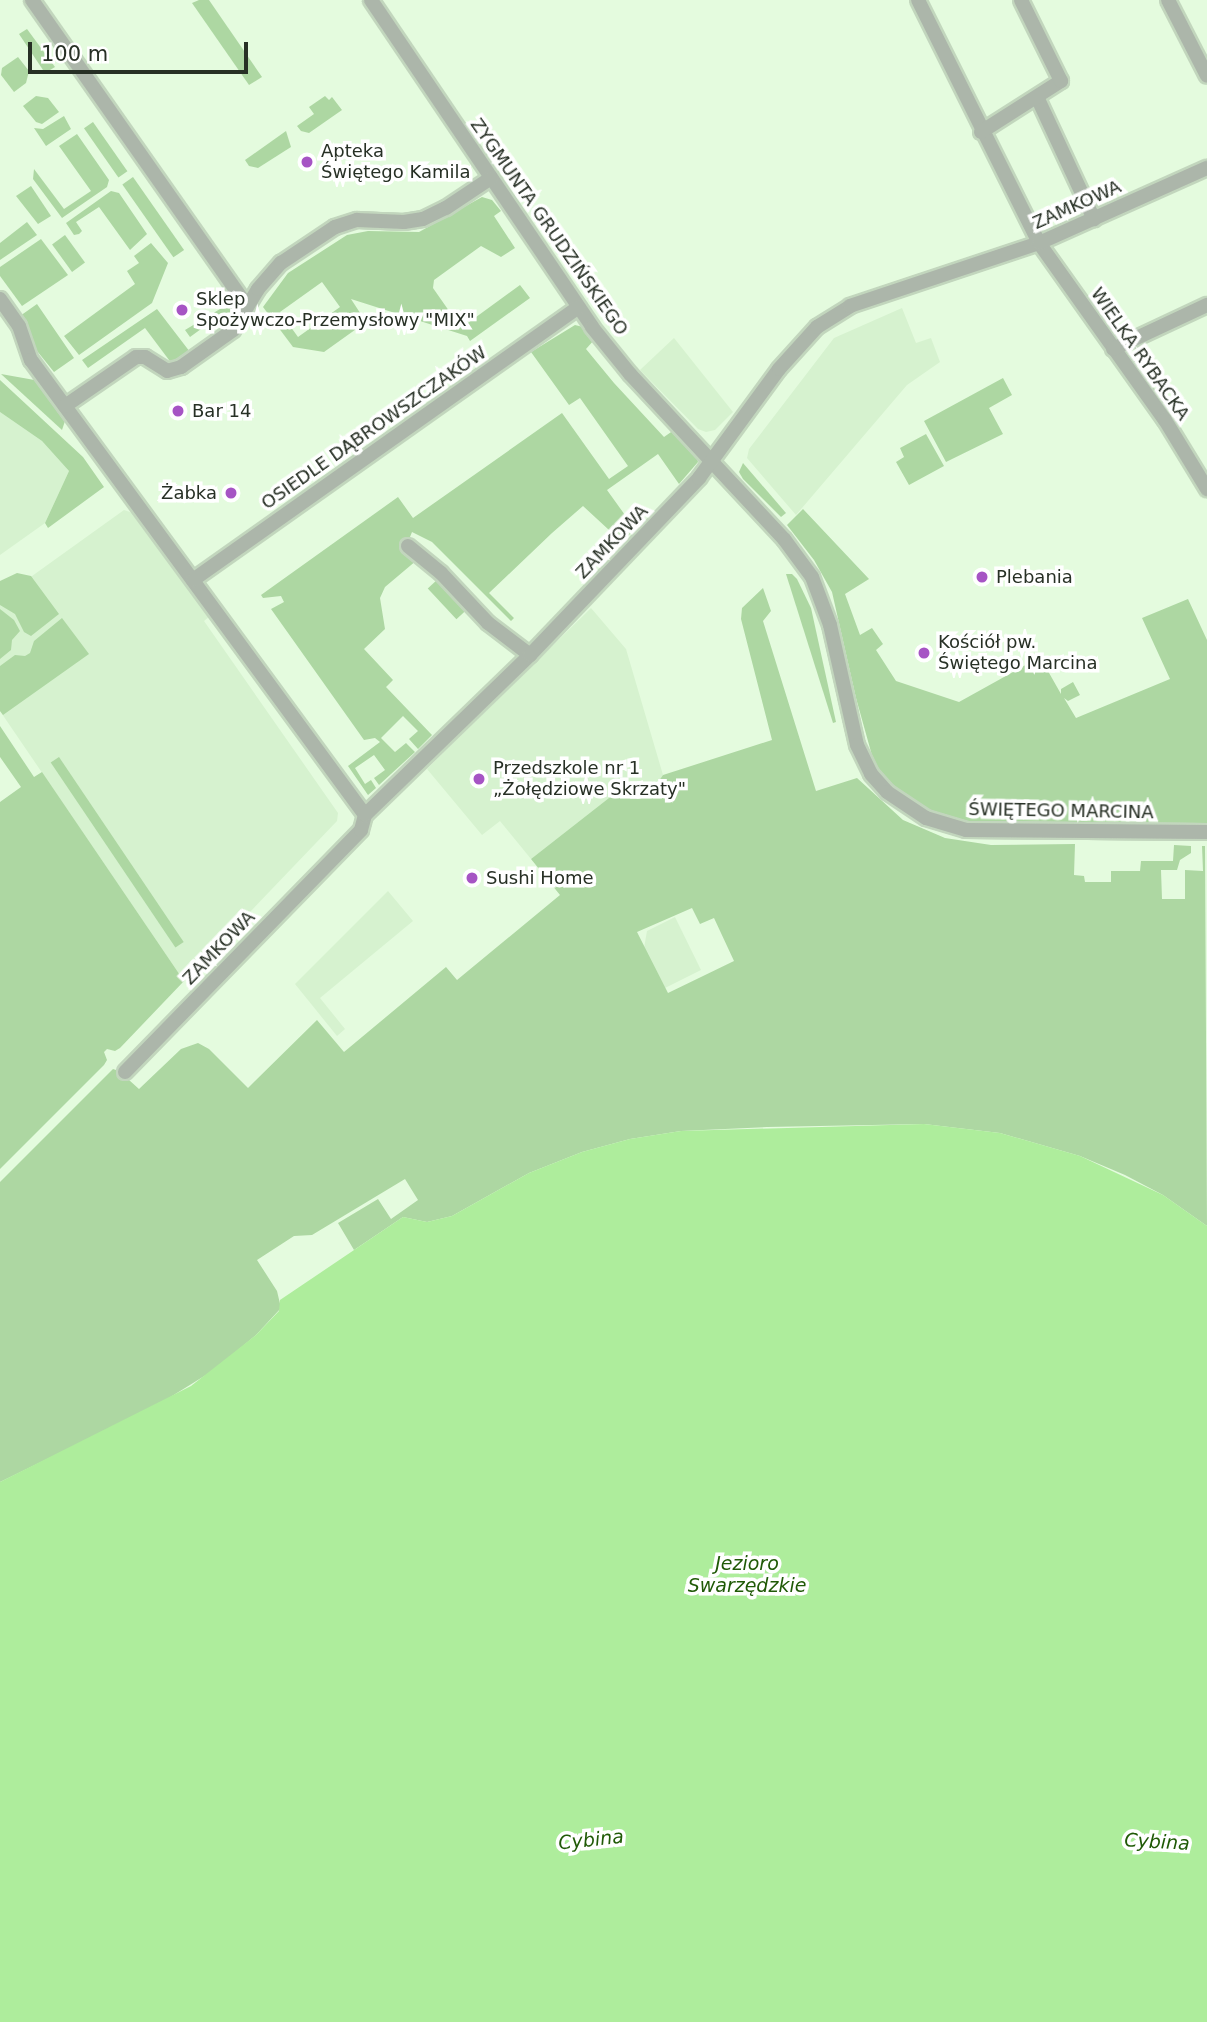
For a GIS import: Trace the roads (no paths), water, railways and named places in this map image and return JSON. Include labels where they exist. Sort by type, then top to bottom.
[{"type":"street","points":[[32,0],[247,306]]},
{"type":"street","name":"ZYGMUNTA GRUDZIŃSKIEGO","points":[[371,0],[578,307],[631,373],[712,464]]},
{"type":"street","name":"WIELKA RYBACKA","points":[[918,0],[981,132],[1039,243],[1165,419],[1207,489]]},
{"type":"street","points":[[981,132],[1060,83],[1062,78],[1021,0]]},
{"type":"street","points":[[1168,0],[1207,76]]},
{"type":"street","points":[[1037,97],[1094,219]]},
{"type":"street","name":"ZAMKOWA","points":[[125,1072],[363,822],[530,655],[712,464],[795,349],[832,317],[850,306],[919,281],[1039,243],[1207,168]]},
{"type":"street","points":[[65,406],[136,357],[145,357],[164,370],[177,369],[233,330],[247,306],[281,263],[335,227],[365,219],[404,222],[423,219],[446,208],[491,178]]},
{"type":"street","points":[[0,299],[19,326],[29,358],[193,580],[363,822]]},
{"type":"street","points":[[1113,349],[1207,305]]},
{"type":"street","name":"OSIEDLE DĄBROWSZCZAKÓW","points":[[193,580],[578,307]]},
{"type":"street","name":"ŚWIĘTEGO MARCINA","points":[[712,464],[784,539],[812,577],[830,625],[857,745],[871,774],[898,801],[926,818],[976,831],[1207,831]]},
{"type":"street","points":[[408,546],[441,573],[488,623],[530,655]]},
{"type":"water","name":"Jezioro Swarzędzkie","points":[[924,1124],[1000,1133],[1080,1156],[1163,1195],[1207,1226],[1207,2022],[0,2022],[0,1482],[191,1386],[256,1335],[279,1311],[280,1300],[403,1217],[427,1222],[452,1216],[529,1173],[582,1152],[630,1139],[681,1131]]},
{"type":"place","name":"Apteka Świętego Kamila","points":[[307,162]]},
{"type":"place","name":"Sklep Spożywczo-Przemysłowy \"MIX\"","points":[[182,310]]},
{"type":"place","name":"Bar 14","points":[[178,411]]},
{"type":"place","name":"Żabka","points":[[231,493]]},
{"type":"place","name":"Plebania","points":[[982,577]]},
{"type":"place","name":"Kościół pw. Świętego Marcina","points":[[924,653]]},
{"type":"place","name":"Przedszkole nr 1 „Żołędziowe Skrzaty\"","points":[[479,779]]},
{"type":"place","name":"Sushi Home","points":[[472,878]]},
{"type":"water label","name":"Cybina","points":[[591,1840]]},
{"type":"water label","name":"Cybina","points":[[1157,1842]]}]
